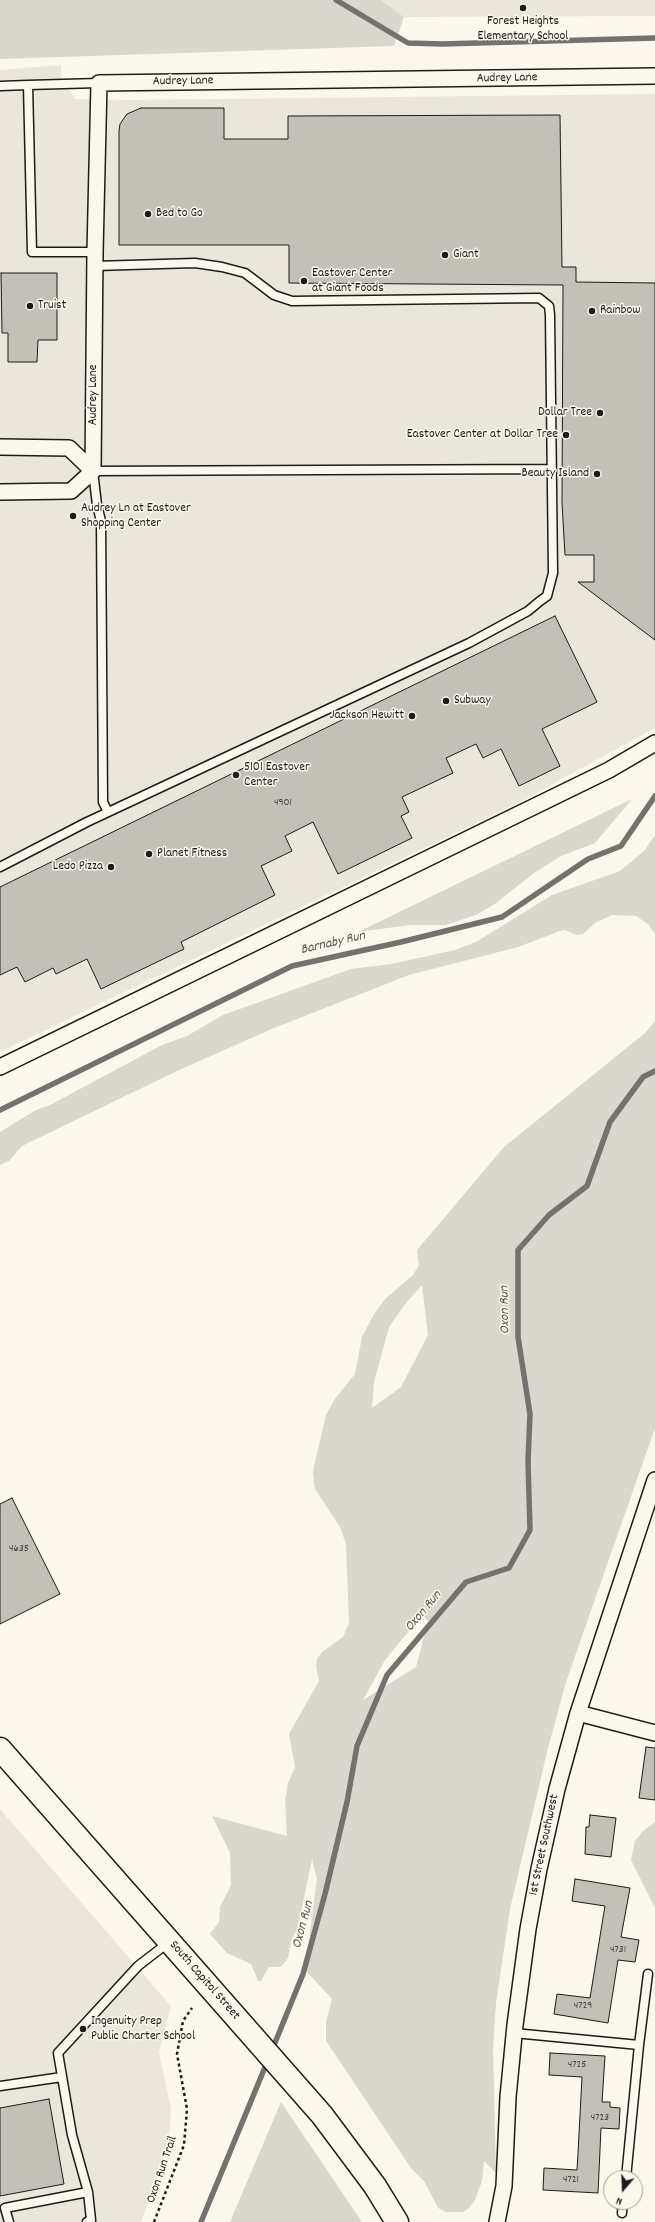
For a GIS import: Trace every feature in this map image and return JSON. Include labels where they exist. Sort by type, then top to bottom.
[{"type":"main road","name":"South Capitol Street","points":[[0,1749],[300,2090],[358,2162],[397,2222]]},
{"type":"street","name":"Audrey Lane","points":[[93,471],[95,259],[99,83],[655,76]]},
{"type":"street","points":[[0,447],[69,448],[93,471],[71,491],[0,492]]},
{"type":"street","points":[[0,1067],[609,770],[655,742]]},
{"type":"street","name":"1st Street Southwest","points":[[497,2222],[504,2186],[514,2033],[528,1929],[539,1869],[557,1790],[578,1713],[655,1480]]},
{"type":"street","points":[[578,1713],[655,1733]]},
{"type":"lane","points":[[0,86],[99,83]]},
{"type":"lane","points":[[0,867],[108,812],[469,643],[528,611],[547,596],[553,573],[549,306],[539,298],[292,300],[274,295],[245,273],[222,267],[195,264],[95,259],[32,252],[28,85]]},
{"type":"lane","points":[[108,812],[103,802],[101,521],[97,505],[93,471],[552,469]]},
{"type":"lane","points":[[87,2222],[91,2220],[88,2192],[72,2135],[58,2053],[138,1966],[170,1942]]},
{"type":"lane","points":[[627,2170],[639,2045],[648,1974]]},
{"type":"lane","points":[[514,2033],[639,2045]]},
{"type":"lane","points":[[0,2086],[62,2077]]},
{"type":"lane","points":[[9,2222],[5,2208],[88,2192]]},
{"type":"path","name":"Oxon Run Trail","points":[[154,2222],[184,2145],[187,2110],[177,2054],[183,2021],[192,2008]]},
{"type":"shaded area","points":[[0,0],[381,0],[404,17],[394,46],[0,59]]},
{"type":"shaded area","name":"Forest Heights Elementary School","points":[[381,0],[655,0],[655,16],[404,17]]},
{"type":"shaded area","points":[[61,65],[62,89],[70,90],[75,99],[131,100],[655,94],[655,728],[520,802],[0,1052],[0,70]]},
{"type":"shaded area","points":[[632,799],[595,843],[561,856],[534,873],[496,903],[478,914],[446,925],[410,925],[358,932]]},
{"type":"shaded area","points":[[655,835],[655,934],[648,924],[636,916],[612,915],[595,923],[583,934],[577,935],[565,930],[560,931],[518,947],[409,975],[274,1028],[177,1071],[22,1146],[9,1161],[0,1165],[0,1132],[36,1110],[50,1105],[162,1045],[187,1036],[223,1015],[351,969],[391,964],[455,950],[476,942],[552,895],[620,871],[644,851]]},
{"type":"shaded area","points":[[655,1021],[655,1428],[566,1682],[548,1748],[510,1909],[496,2003],[493,2048],[496,2173],[484,2161],[482,2181],[475,2200],[469,2208],[463,2212],[446,2212],[438,2208],[424,2181],[411,2168],[326,2041],[326,2022],[332,1999],[305,1970],[317,1879],[312,1859],[298,1927],[291,1941],[288,1958],[281,1967],[269,1967],[261,1981],[258,1981],[251,1964],[227,1953],[210,1934],[219,1922],[220,1907],[231,1885],[230,1853],[212,1816],[287,1836],[285,1800],[288,1783],[295,1767],[289,1734],[319,1681],[316,1666],[317,1659],[322,1652],[343,1637],[349,1623],[346,1544],[340,1527],[315,1489],[313,1474],[314,1466],[326,1415],[334,1400],[355,1374],[362,1337],[374,1314],[385,1299],[413,1275],[419,1265],[417,1250],[504,1147],[645,1033]],"holes":[[[422,1285],[428,1335],[401,1387],[372,1408],[374,1382],[389,1327],[406,1303]],[[422,1615],[428,1621],[416,1667],[363,1700],[385,1660]]]},
{"type":"shaded area","name":"Ingenuity Prep Public Charter School","points":[[0,1809],[171,2006],[159,2052],[171,2109],[168,2148],[141,2222],[0,2222]]},
{"type":"shaded area","points":[[655,1822],[655,1908],[631,1860],[635,1841],[643,1831]]},
{"type":"shaded area","points":[[281,2102],[362,2222],[230,2222]]},
{"type":"building","points":[[141,108],[224,108],[224,139],[288,139],[288,116],[560,115],[562,267],[576,267],[576,282],[655,283],[655,640],[578,582],[594,582],[594,555],[565,555],[562,503],[563,285],[289,283],[289,245],[119,245],[120,124],[127,114]]},
{"type":"building","points":[[1,273],[57,273],[57,340],[38,340],[37,362],[8,362],[8,333],[2,333]]},
{"type":"building","points":[[555,616],[597,702],[542,729],[560,766],[519,786],[501,749],[483,758],[476,744],[446,758],[453,773],[402,797],[409,812],[401,816],[412,838],[338,874],[313,822],[285,836],[292,851],[261,866],[275,895],[181,942],[184,949],[101,989],[87,959],[56,974],[53,968],[25,982],[17,967],[0,975],[0,887]]},
{"type":"building","points":[[12,1498],[60,1594],[0,1624],[0,1504]]},
{"type":"building","points":[[646,1747],[655,1748],[655,1800],[639,1798]]},
{"type":"building","points":[[590,1815],[616,1818],[611,1857],[585,1854],[586,1827],[589,1827]]},
{"type":"building","points":[[575,1879],[630,1888],[621,1937],[639,1940],[635,1962],[618,1960],[608,2023],[554,2014],[557,1994],[590,1998],[605,1906],[572,1901]]},
{"type":"building","points":[[550,2053],[605,2056],[602,2102],[610,2102],[610,2107],[620,2108],[619,2129],[601,2128],[598,2193],[543,2190],[544,2168],[577,2170],[582,2077],[549,2075]]},
{"type":"building","points":[[49,2099],[64,2184],[0,2196],[0,2108]]},
{"type":"waterway","points":[[336,0],[408,43],[442,44],[655,38]]},
{"type":"waterway","name":"Barnaby Run","points":[[0,1110],[292,966],[401,942],[502,917],[588,859],[621,846],[655,796]]},
{"type":"waterway","name":"Oxon Run","points":[[272,2050],[303,1974],[325,1894],[347,1802],[357,1746],[387,1675],[466,1582],[509,1568],[530,1530],[528,1461],[530,1414],[518,1337],[518,1250],[549,1215],[587,1186],[610,1122],[643,1077],[655,1071]]},
{"type":"waterway","name":"Oxon Run","points":[[201,2222],[268,2060]]},
{"type":"place","name":"Forest Heights Elementary School","points":[[523,8]]},
{"type":"place","name":"Bed to Go","points":[[148,214]]},
{"type":"place","name":"Giant","points":[[445,255]]},
{"type":"place","name":"Eastover Center at Giant Foods","points":[[304,281]]},
{"type":"place","name":"Truist","points":[[30,306]]},
{"type":"place","name":"Rainbow","points":[[592,311]]},
{"type":"place","name":"Dollar Tree","points":[[600,413]]},
{"type":"place","name":"Eastover Center at Dollar Tree","points":[[566,435]]},
{"type":"place","name":"Beauty Island","points":[[597,474]]},
{"type":"place","name":"Audrey Ln at Eastover Shopping Center","points":[[73,516]]},
{"type":"place","name":"Subway","points":[[446,701]]},
{"type":"place","name":"Jackson Hewitt","points":[[412,716]]},
{"type":"place","name":"5101 Eastover Center","points":[[236,775]]},
{"type":"place","name":"Planet Fitness","points":[[149,854]]},
{"type":"place","name":"Ledo Pizza","points":[[111,867]]},
{"type":"place","name":"Ingenuity Prep Public Charter School","points":[[83,2029]]}]
